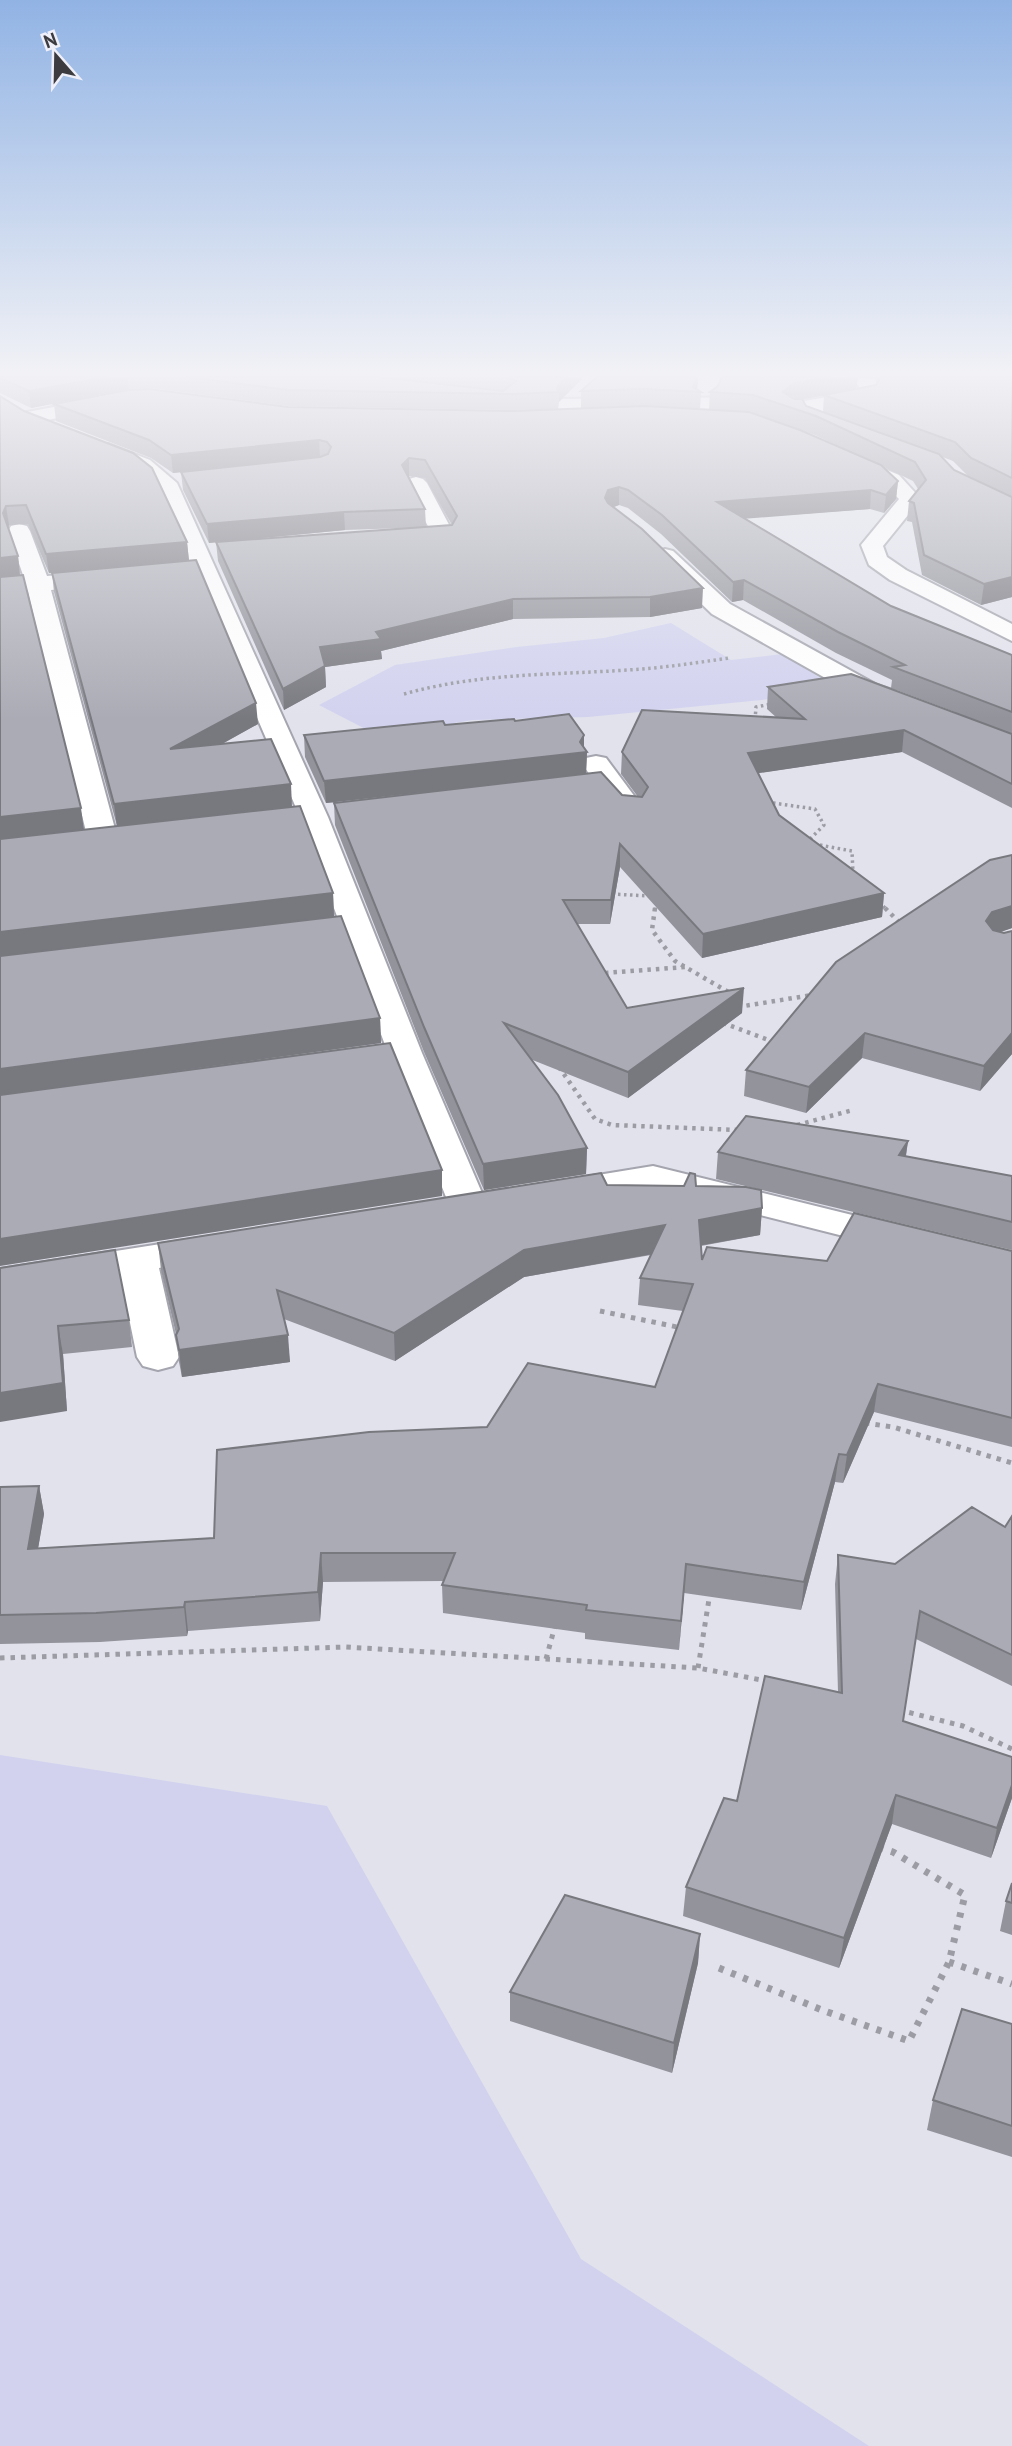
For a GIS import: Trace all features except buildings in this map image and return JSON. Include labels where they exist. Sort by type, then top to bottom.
[{"type":"street","points":[[169,491],[195,565],[315,816],[344,928],[391,1055],[469,1207]]},
{"type":"street","points":[[382,538],[444,536],[420,491]]},
{"type":"street","points":[[906,491],[910,499],[872,545],[877,560],[950,603],[1012,635]]},
{"type":"street","points":[[19,531],[38,584],[103,840]]},
{"type":"street","points":[[648,538],[720,609],[868,691],[911,707]]},
{"type":"street","points":[[195,565],[226,552]]},
{"type":"street","points":[[0,587],[129,576]]},
{"type":"street","points":[[596,777],[631,811]]},
{"type":"street","points":[[429,1213],[653,1177],[932,1246]]},
{"type":"street","points":[[0,1281],[243,1243]]},
{"type":"street","points":[[137,1260],[158,1357]]},
{"type":"path","points":[[404,694],[439,683],[564,671],[628,670],[792,649]]},
{"type":"path","points":[[754,718],[761,728]]},
{"type":"path","points":[[773,803],[815,809],[824,825],[806,842]]},
{"type":"path","points":[[796,841],[852,851],[853,879]]},
{"type":"path","points":[[603,893],[657,896],[652,930],[675,961],[751,1005]]},
{"type":"path","points":[[876,897],[887,912],[908,929]]},
{"type":"path","points":[[605,973],[685,967]]},
{"type":"path","points":[[725,1009],[815,995]]},
{"type":"path","points":[[712,1018],[785,1047]]},
{"type":"path","points":[[555,1061],[595,1119],[603,1122],[612,1125],[751,1130]]},
{"type":"path","points":[[787,1126],[811,1123],[853,1110]]},
{"type":"path","points":[[600,1311],[690,1329]]},
{"type":"path","points":[[853,1421],[893,1427],[1012,1463]]},
{"type":"path","points":[[698,1668],[711,1589]]},
{"type":"path","points":[[546,1659],[557,1620]]},
{"type":"path","points":[[0,1658],[345,1647],[698,1668],[777,1682]]},
{"type":"path","points":[[896,1710],[963,1726],[1012,1749]]},
{"type":"path","points":[[719,1968],[822,2010],[909,2041],[949,1962],[965,1895],[893,1852],[867,1843]]},
{"type":"path","points":[[949,1962],[1012,1984]]},
{"type":"shaded area","points":[[671,623],[731,660],[783,654],[842,692],[588,717],[472,720],[379,736],[319,705],[395,665],[517,647],[604,638]]},
{"type":"shaded area","points":[[0,1755],[327,1806],[581,2259],[869,2446],[0,2446]]}]
